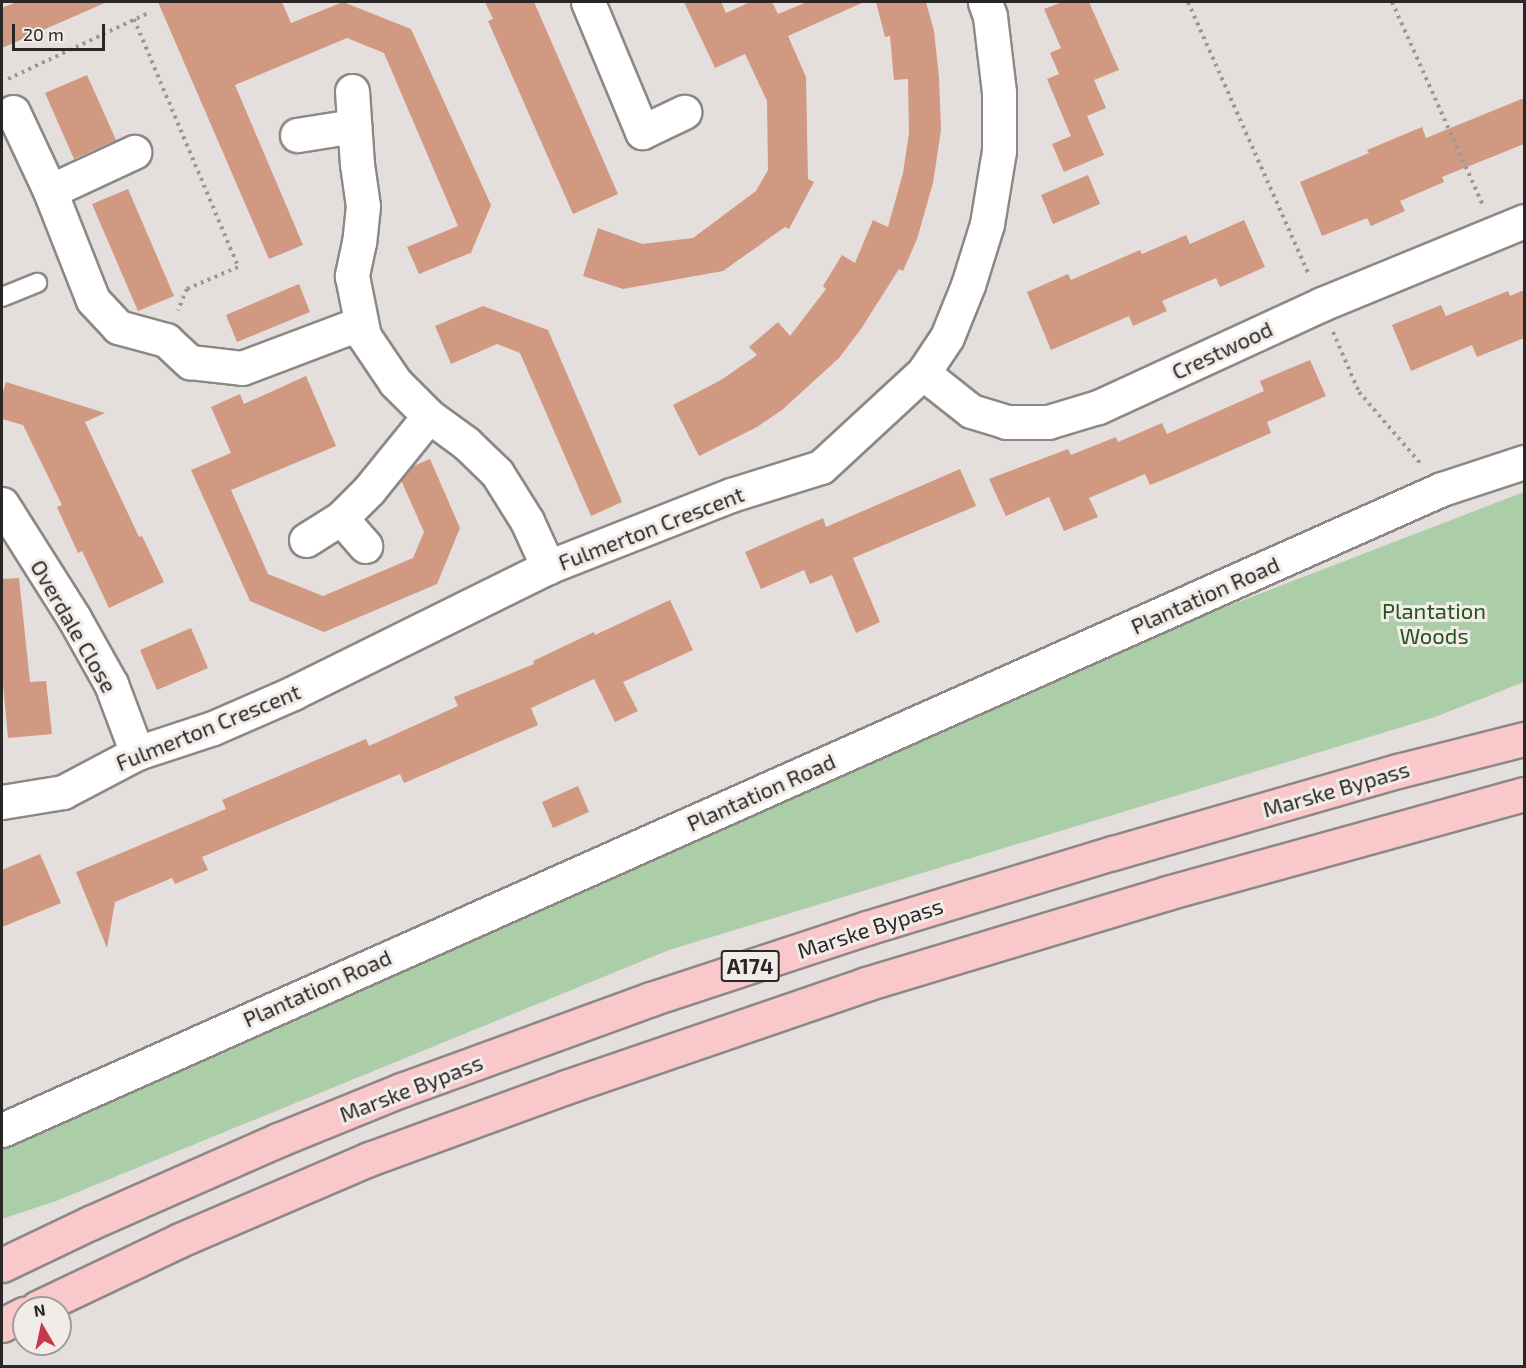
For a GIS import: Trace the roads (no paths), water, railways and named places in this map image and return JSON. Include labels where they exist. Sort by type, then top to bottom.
[{"type":"main road","name":"Marske Bypass","points":[[2,1265],[216,1168],[400,1090],[651,999],[867,928],[1113,853],[1398,771],[1524,739]]},
{"type":"main road","name":"A174","points":[[62,1296],[180,1240],[369,1158],[577,1083],[878,980],[1167,893],[1524,794]]},
{"type":"street","points":[[588,2],[642,132],[684,112]]},
{"type":"street","name":"Fulmerton Crescent","points":[[2,802],[63,792],[137,753],[213,728],[293,693],[548,567],[731,495],[821,467],[923,373],[947,337],[968,285],[987,224],[999,150],[999,92],[990,16],[985,2]]},
{"type":"street","points":[[352,91],[363,206],[352,276],[364,336],[395,382],[429,416],[466,443],[497,473],[527,521],[548,567]]},
{"type":"street","points":[[14,112],[50,191],[93,300],[118,327],[166,340],[190,362],[242,369],[361,323]]},
{"type":"street","points":[[297,135],[354,126]]},
{"type":"street","points":[[50,191],[134,152]]},
{"type":"street","name":"Crestwood","points":[[923,373],[971,411],[1006,422],[1048,422],[1098,407],[1322,304],[1510,227]]},
{"type":"street","points":[[306,540],[341,518],[369,490],[429,416]]},
{"type":"street","name":"Plantation Road","points":[[2,1130],[1442,489],[1524,462]]},
{"type":"street","name":"Overdale Close","points":[[2,504],[74,618],[111,684],[137,753]]},
{"type":"street","points":[[341,518],[365,546]]},
{"type":"lane","points":[[2,297],[37,283]]},
{"type":"park label","name":"Plantation Woods","points":[[1434,622]]}]
